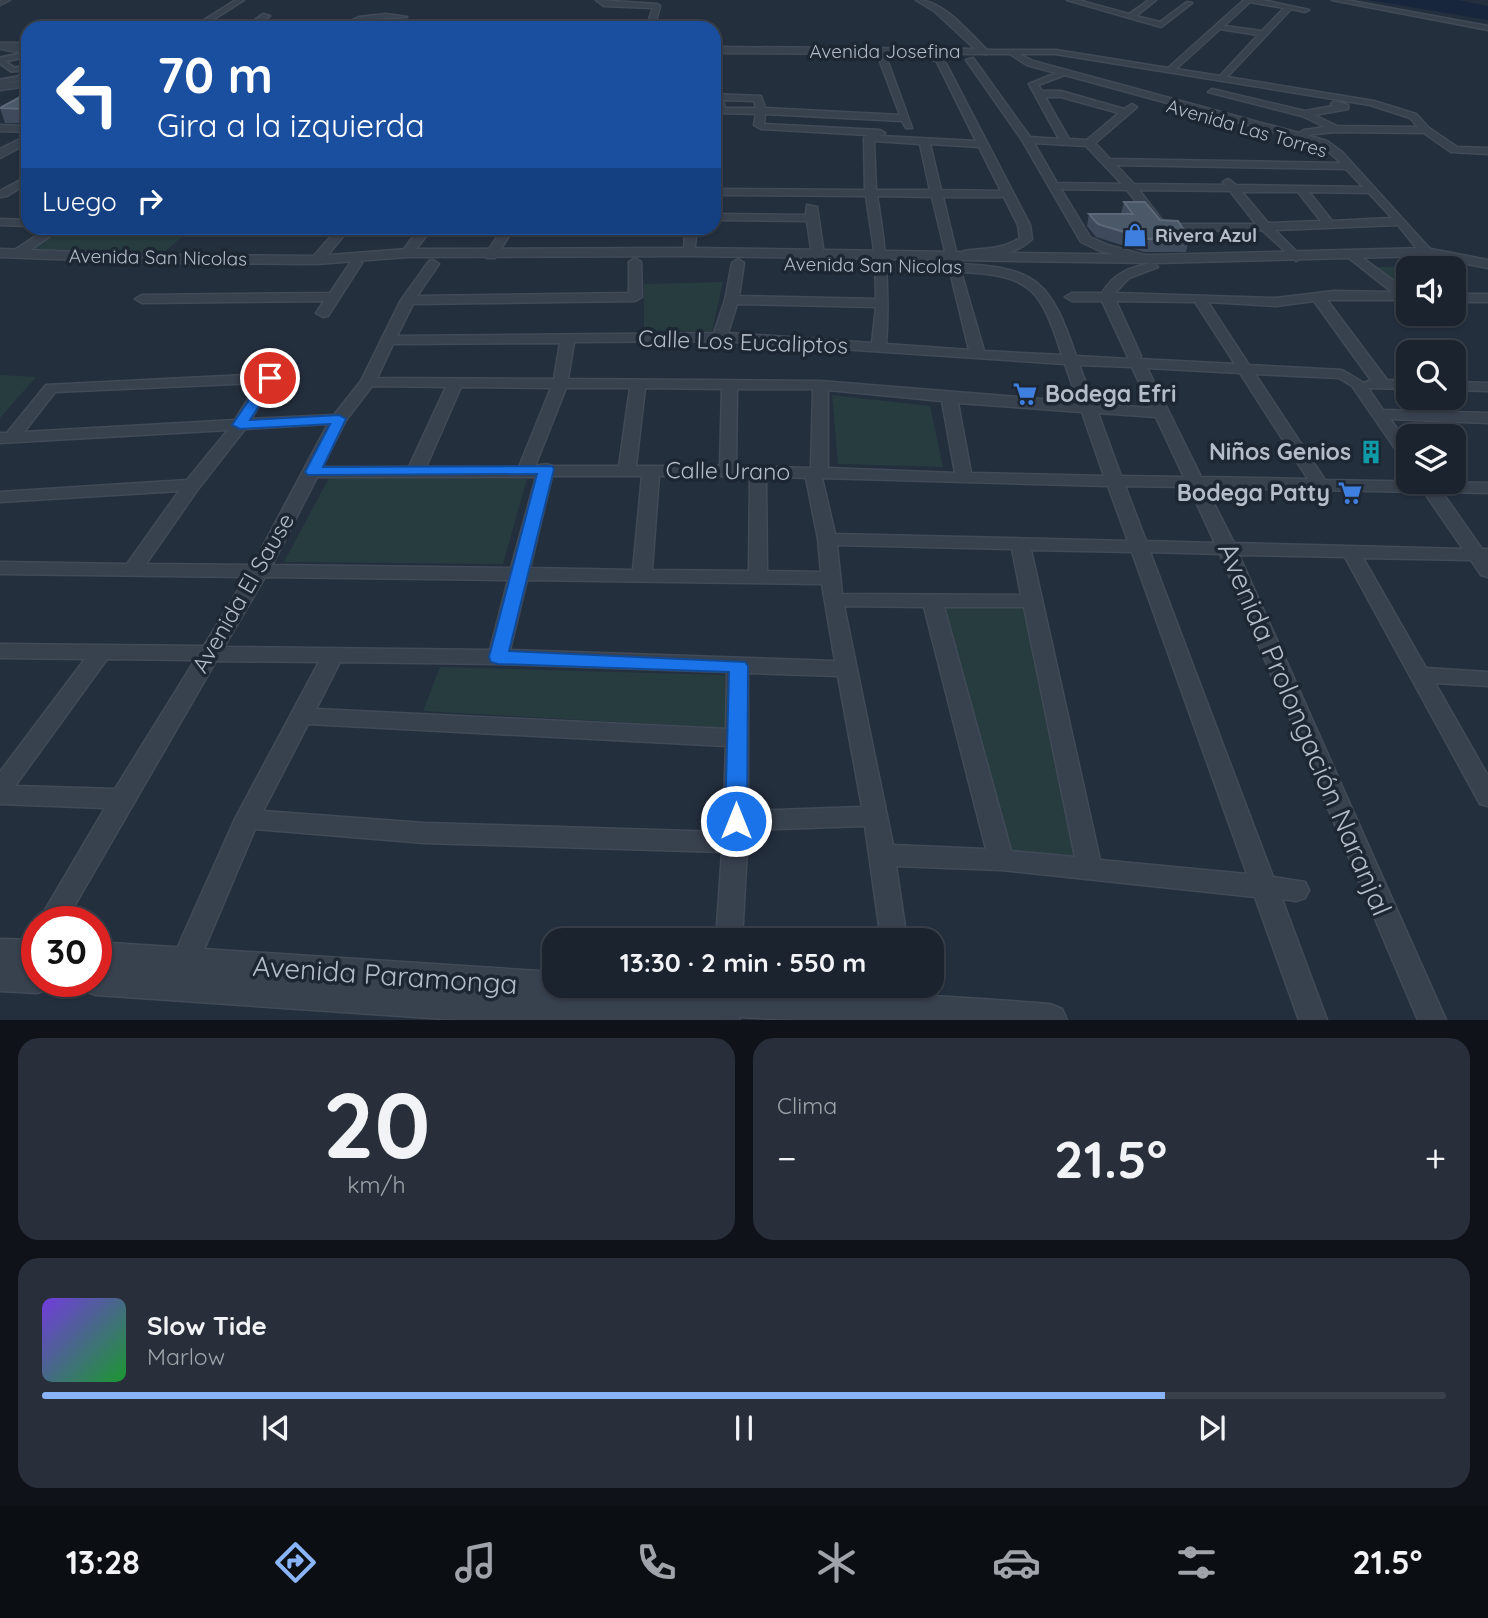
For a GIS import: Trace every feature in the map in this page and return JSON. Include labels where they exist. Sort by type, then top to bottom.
[{"type":"street","points":[[0,3],[7,0]]},
{"type":"street","points":[[206,21],[241,0]]},
{"type":"street","points":[[599,0],[604,4],[657,6],[652,21]]},
{"type":"street","points":[[920,0],[937,9],[984,52]]},
{"type":"street","points":[[1070,0],[1161,25],[1193,4],[1176,0]]},
{"type":"street","points":[[1131,16],[1153,0]]},
{"type":"street","points":[[1170,70],[1250,0],[1289,3],[1305,10]]},
{"type":"street","points":[[1335,0],[1488,28]]},
{"type":"street","points":[[1192,109],[1212,92],[1265,34],[1289,3]]},
{"type":"street","points":[[1130,6],[1141,9]]},
{"type":"street","points":[[258,21],[266,16]]},
{"type":"street","points":[[352,21],[404,17],[400,21]]},
{"type":"street","points":[[1218,27],[1265,34]]},
{"type":"street","points":[[0,46],[21,48]]},
{"type":"street","name":"Avenida Josefina","points":[[721,50],[1056,52],[1382,106],[1413,116],[1426,130],[1455,150],[1488,151]]},
{"type":"street","points":[[880,51],[911,135]]},
{"type":"street","name":"Avenida Las Torres","points":[[1007,51],[1030,62],[1338,154]]},
{"type":"street","points":[[922,52],[940,60],[996,57]]},
{"type":"street","name":"Avenida Las Torres","points":[[984,52],[1141,99],[1295,134],[1324,143],[1338,154]]},
{"type":"street","points":[[0,60],[19,56]]},
{"type":"street","points":[[0,60],[13,70],[21,71]]},
{"type":"street","points":[[940,60],[1024,225],[1026,239],[1006,250],[952,262]]},
{"type":"street","points":[[970,60],[1027,140],[1085,239],[1104,248],[1154,263]]},
{"type":"street","points":[[1066,72],[1033,84],[1066,142]]},
{"type":"street","points":[[0,87],[21,77]]},
{"type":"street","points":[[0,87],[21,84]]},
{"type":"street","points":[[0,87],[21,92]]},
{"type":"street","points":[[1265,88],[1345,107],[1305,114]]},
{"type":"street","points":[[1212,92],[1305,114],[1335,129]]},
{"type":"street","points":[[1038,94],[1060,94],[1126,112]]},
{"type":"street","points":[[1027,140],[1089,143],[1141,99]]},
{"type":"street","points":[[721,111],[906,118]]},
{"type":"street","points":[[761,111],[759,125],[764,127],[980,141]]},
{"type":"street","points":[[879,117],[879,133]]},
{"type":"street","points":[[0,128],[21,136]]},
{"type":"street","points":[[1283,139],[1295,134],[1335,129],[1426,130]]},
{"type":"street","points":[[879,348],[883,303],[882,261],[871,193],[869,138],[980,141]]},
{"type":"street","points":[[0,149],[21,139]]},
{"type":"street","points":[[0,154],[21,140]]},
{"type":"street","points":[[924,141],[952,262],[978,355]]},
{"type":"street","points":[[1089,143],[1129,186],[1162,228],[1401,221]]},
{"type":"street","points":[[1338,154],[1401,221],[1426,252]]},
{"type":"street","points":[[1105,162],[1348,166]]},
{"type":"street","points":[[1213,163],[1265,227],[1296,257]]},
{"type":"street","points":[[2,193],[21,182]]},
{"type":"street","points":[[1053,186],[1371,190]]},
{"type":"street","points":[[1301,189],[1329,224]]},
{"type":"street","points":[[721,192],[1009,194]]},
{"type":"street","points":[[2,193],[21,194]]},
{"type":"street","points":[[812,193],[811,218],[818,255]]},
{"type":"street","points":[[721,217],[811,218]]},
{"type":"street","points":[[0,222],[21,223]]},
{"type":"street","points":[[17,254],[45,235]]},
{"type":"street","points":[[317,260],[338,235]]},
{"type":"street","points":[[407,253],[421,235]]},
{"type":"street","points":[[491,255],[504,235]]},
{"type":"street","points":[[690,252],[691,235]]},
{"type":"street","name":"Avenida San Nicolas","points":[[317,260],[407,253],[491,255],[690,252],[818,255],[882,261]]},
{"type":"street","name":"Avenida San Nicolas","points":[[1154,263],[1296,257],[1419,260],[1426,252],[1488,264]]},
{"type":"street","name":"Avenida San Nicolas","points":[[0,253],[432,264],[882,261],[1154,263],[1358,259]]},
{"type":"street","points":[[1358,259],[1396,288]]},
{"type":"street","points":[[408,300],[635,297],[635,262]]},
{"type":"street","points":[[952,262],[1025,279],[1038,287],[1055,312],[1313,1020]]},
{"type":"street","points":[[323,313],[356,263]]},
{"type":"street","points":[[720,337],[732,300],[738,263]]},
{"type":"street","points":[[1107,298],[1118,277],[1154,263]]},
{"type":"street","name":"Avenida El Sause","points":[[60,906],[121,799],[260,570],[339,419],[368,382],[408,300],[432,264]]},
{"type":"street","points":[[1072,297],[1199,298],[1276,302],[1317,296],[1396,296]]},
{"type":"street","points":[[1317,296],[1382,384]]},
{"type":"street","points":[[142,299],[333,297]]},
{"type":"street","name":"Avenida Prolongación Naranjal","points":[[1107,298],[1227,548],[1432,1020]]},
{"type":"street","points":[[1199,298],[1320,485]]},
{"type":"street","points":[[1466,298],[1488,298]]},
{"type":"street","points":[[732,300],[883,303]]},
{"type":"street","name":"Calle Los Eucaliptos","points":[[388,340],[720,337],[978,355],[1098,362],[1136,360],[1342,374],[1357,383],[1396,384]]},
{"type":"street","points":[[527,469],[560,385],[568,338]]},
{"type":"street","points":[[133,569],[192,485],[240,425],[278,363]]},
{"type":"street","points":[[6,438],[51,388],[270,378]]},
{"type":"street","points":[[368,382],[560,385],[730,383],[820,386],[1163,413]]},
{"type":"street","points":[[416,470],[455,383]]},
{"type":"street","points":[[728,470],[730,383]]},
{"type":"street","points":[[1357,383],[1396,439]]},
{"type":"street","points":[[627,470],[638,384]]},
{"type":"street","points":[[820,386],[821,465],[813,480],[827,539],[832,589],[876,816],[892,928]]},
{"type":"street","points":[[1466,386],[1488,387]]},
{"type":"street","points":[[949,398],[964,478]]},
{"type":"street","points":[[1378,414],[1488,418]]},
{"type":"street","points":[[6,438],[339,419]]},
{"type":"street","points":[[498,657],[517,574],[546,469]]},
{"type":"street","points":[[642,575],[651,470]]},
{"type":"street","name":"Calle Urano","points":[[313,472],[728,470],[964,478],[1396,484]]},
{"type":"street","points":[[758,471],[758,577]]},
{"type":"street","points":[[0,497],[192,485]]},
{"type":"street","name":"Calle Urano","points":[[1466,487],[1488,488]]},
{"type":"street","points":[[1435,494],[1482,555],[1488,571]]},
{"type":"street","points":[[827,539],[1482,555]]},
{"type":"street","points":[[1020,543],[1090,869]]},
{"type":"street","points":[[1351,552],[1488,797]]},
{"type":"street","points":[[0,568],[758,577],[832,589],[932,600],[1032,601]]},
{"type":"street","points":[[932,600],[1001,860]]},
{"type":"street","points":[[0,651],[498,657],[847,669]]},
{"type":"street","points":[[0,789],[101,653]]},
{"type":"street","points":[[185,962],[247,819],[334,654]]},
{"type":"street","points":[[730,928],[735,832],[738,666]]},
{"type":"street","points":[[1420,675],[1488,678]]},
{"type":"street","points":[[301,716],[736,738]]},
{"type":"street","points":[[0,795],[121,799]]},
{"type":"street","points":[[247,819],[424,833],[735,832],[876,816]]},
{"type":"street","points":[[882,855],[1001,860],[1296,890]]},
{"type":"street","name":"Avenida Paramonga","points":[[112,958],[185,962],[505,1002]]},
{"type":"street","name":"Avenida Paramonga","points":[[112,981],[505,1002],[721,1006],[904,1004],[1050,1020]]},
{"type":"green space","points":[[52,235],[184,235],[161,255],[32,250]]},
{"type":"green space","points":[[1377,267],[1396,267],[1396,281]]},
{"type":"green space","points":[[723,282],[712,332],[644,330],[644,284]]},
{"type":"green space","points":[[0,375],[36,377],[0,418]]},
{"type":"green space","points":[[832,395],[930,406],[943,467],[838,464]]},
{"type":"green space","points":[[329,478],[527,479],[503,564],[284,562]]},
{"type":"green space","points":[[1024,605],[1078,856],[1009,854],[942,606]]},
{"type":"green space","points":[[440,667],[725,675],[725,728],[423,711]]},
{"type":"water","points":[[1368,0],[1458,0],[1488,6],[1488,20]]},
{"type":"building","points":[[21,97],[21,109],[0,108]]},
{"type":"building","points":[[1124,202],[1145,202],[1160,220],[1178,221],[1189,238],[1147,239],[1098,224],[1089,214],[1133,214]]},
{"type":"place","name":"Rivera Azul","points":[[1135,235]]},
{"type":"place","name":"Bodega Efri","points":[[1025,394]]},
{"type":"place","name":"Niños Genios","points":[[1371,452]]},
{"type":"place","name":"Bodega Patty","points":[[1350,493]]},
{"type":"route","points":[[270,378],[240,425],[339,419],[313,472],[546,469],[517,574],[498,657],[738,666],[736,821]]}]
